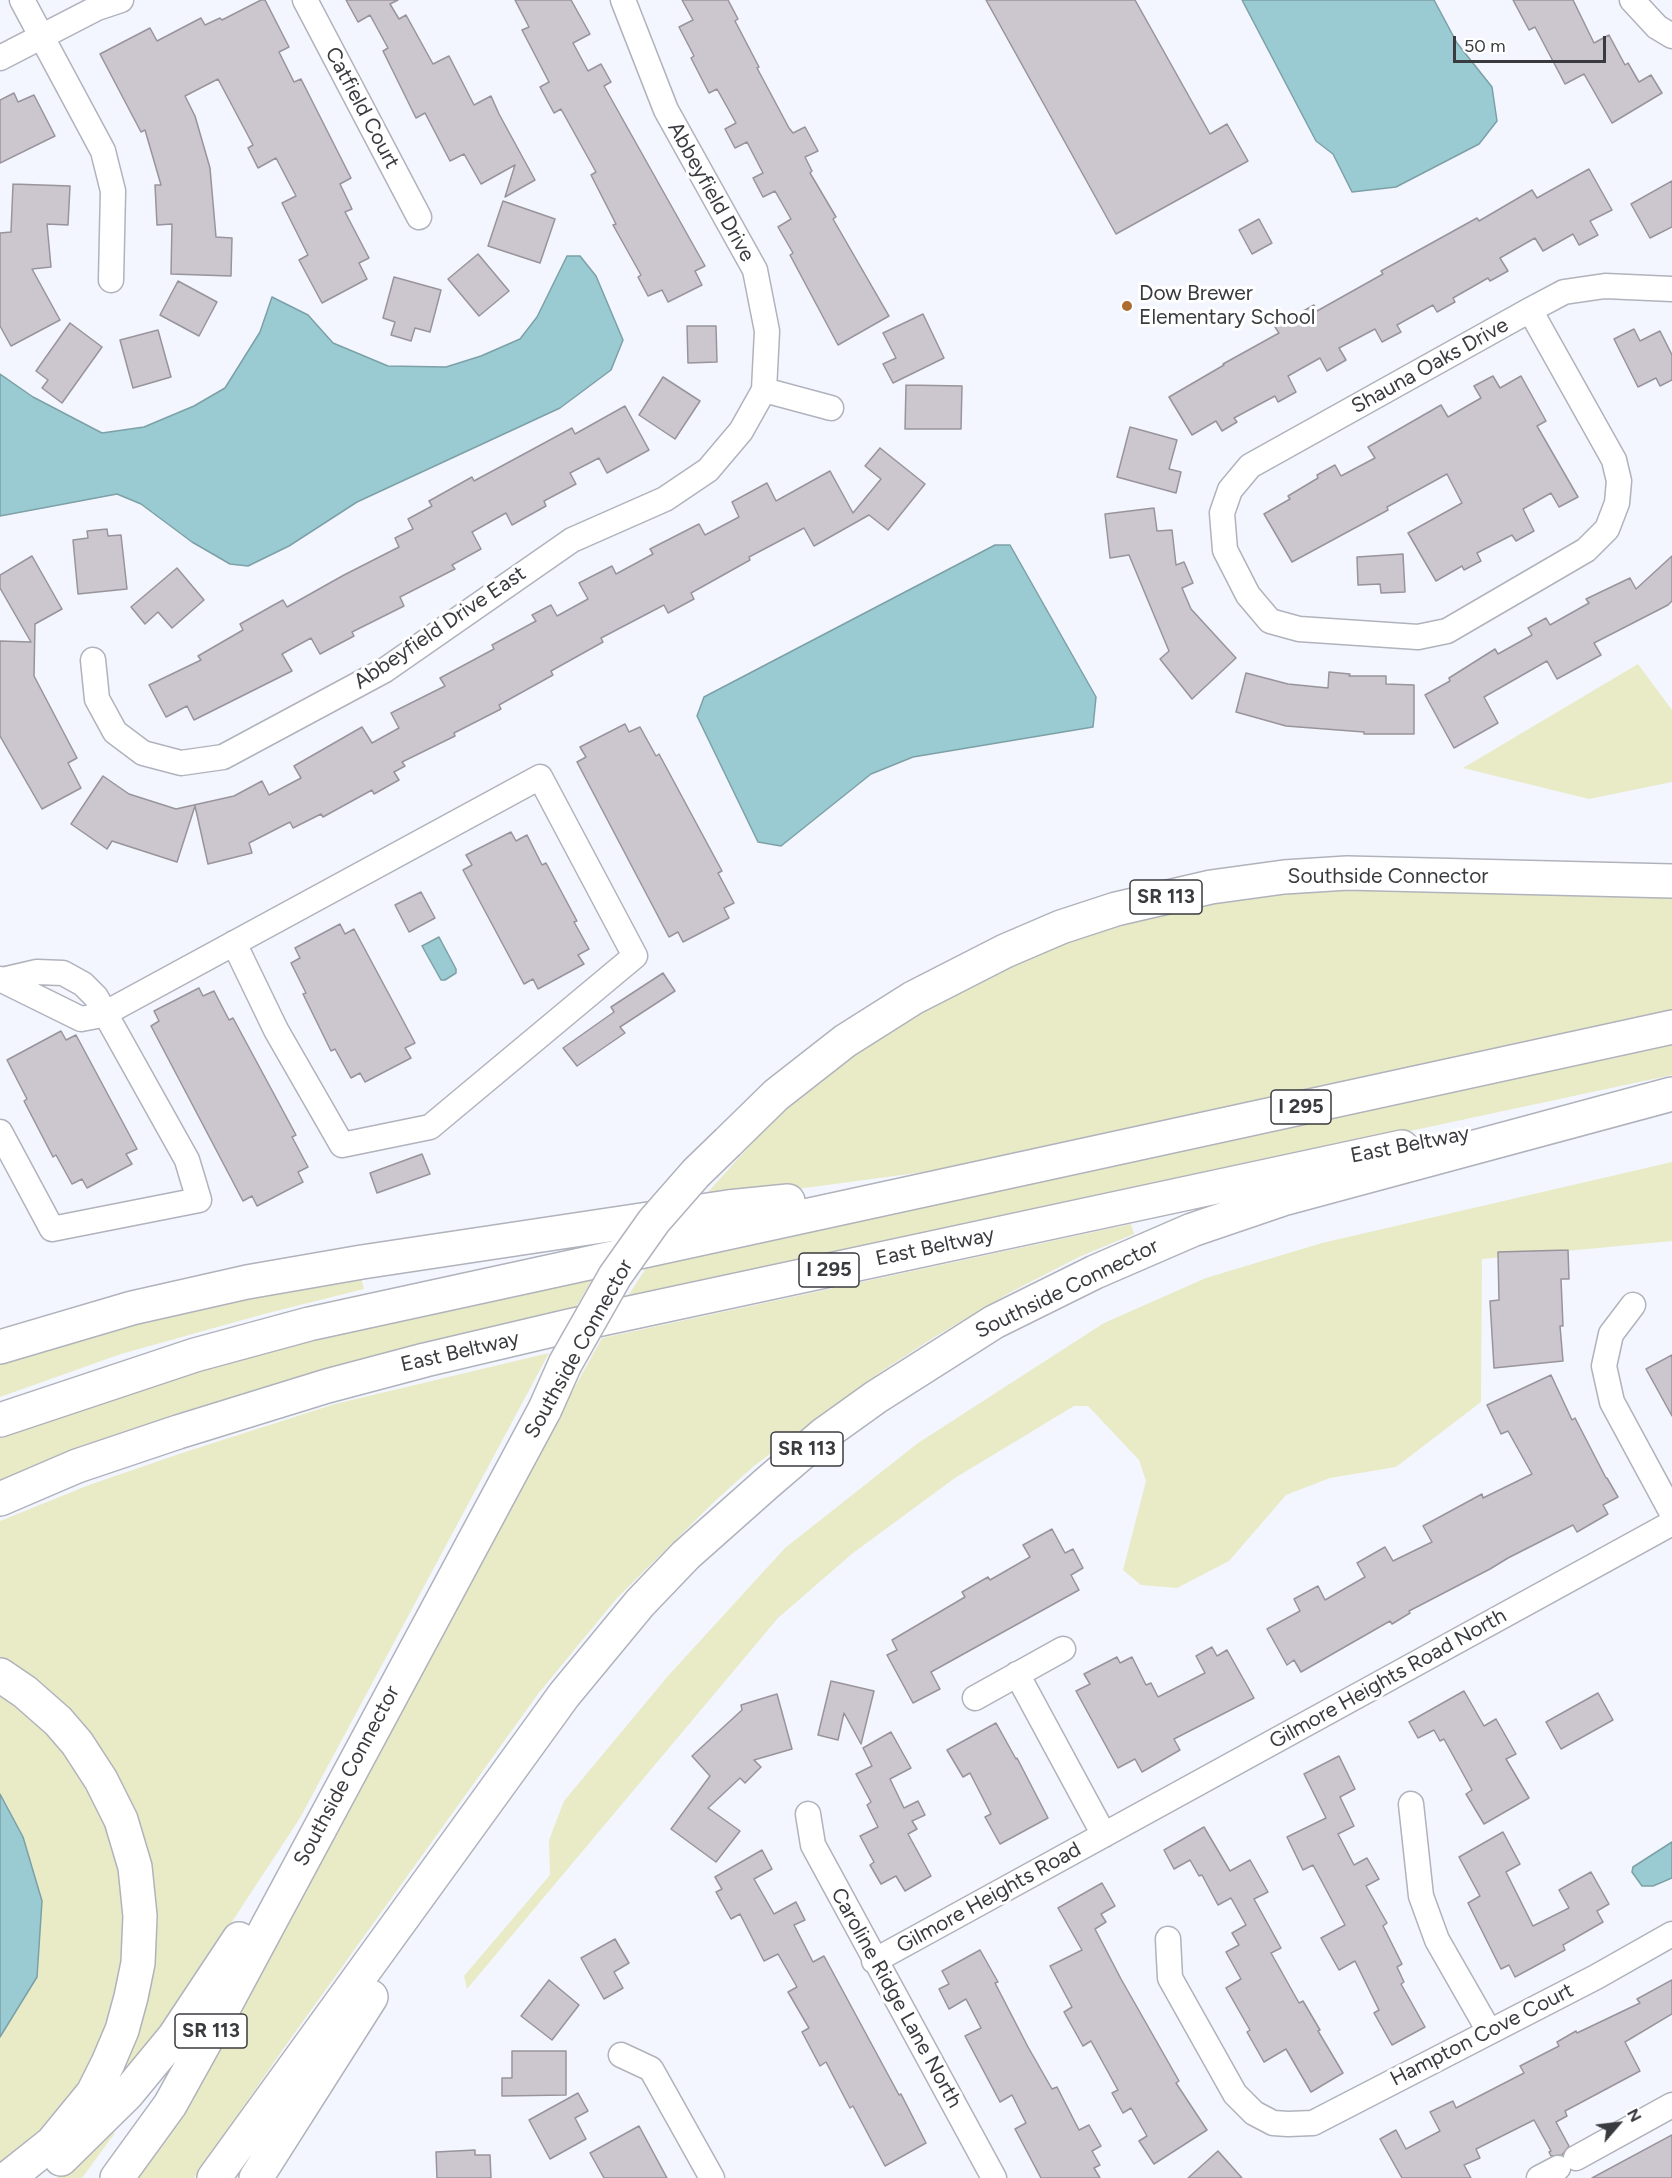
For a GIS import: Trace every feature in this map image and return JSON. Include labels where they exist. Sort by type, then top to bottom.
[{"type":"highway","name":"Southside Connector","points":[[117,2178],[170,2105],[221,2013],[545,1408],[565,1364],[615,1276],[654,1221],[696,1173],[776,1095],[845,1041],[913,998],[1005,951],[1061,927],[1116,909],[1210,886],[1284,877],[1347,873],[1672,881]]},
{"type":"highway","name":"I 295","points":[[0,1420],[195,1355],[309,1324],[1672,1027]]},
{"type":"highway","name":"Southside Connector","points":[[214,2178],[507,1772],[564,1695],[624,1621],[686,1555],[823,1435],[876,1397],[994,1322],[1095,1272],[1182,1234],[1286,1198],[1672,1093]]},
{"type":"highway","name":"East Beltway","points":[[0,1498],[77,1466],[178,1432],[316,1389],[425,1360],[569,1326],[1361,1155],[1672,1093]]},
{"type":"highway","points":[[0,1347],[144,1305],[247,1282],[350,1264],[728,1207],[930,1189]]},
{"type":"highway","points":[[0,1676],[25,1692],[58,1721],[77,1743],[101,1780],[121,1820],[135,1867],[140,1916],[138,1964],[131,1997],[122,2030],[93,2093],[52,2143],[8,2178]]},
{"type":"highway","points":[[256,2178],[391,1967],[507,1772]]},
{"type":"highway","points":[[39,2178],[77,2145],[127,2094],[174,2037],[247,1926],[293,1877]]},
{"type":"street","points":[[22,0],[103,151],[113,191],[111,280]]},
{"type":"street","points":[[0,58],[98,8],[122,0]]},
{"type":"street","name":"Catfield Court","points":[[305,0],[419,217]]},
{"type":"street","name":"Abbeyfield Drive","points":[[623,0],[666,110],[754,270],[767,331],[764,390]]},
{"type":"street","points":[[1632,0],[1657,27],[1672,36]]},
{"type":"street","name":"Shauna Oaks Drive","points":[[1530,310],[1614,460],[1619,482],[1617,503],[1608,529],[1586,550],[1447,631],[1418,637],[1299,629],[1270,621],[1248,595],[1225,550],[1222,513],[1230,490],[1250,466],[1530,310],[1564,292],[1605,286],[1672,289]]},
{"type":"street","points":[[764,390],[831,408]]},
{"type":"street","name":"Abbeyfield Drive East","points":[[93,660],[97,699],[115,732],[143,753],[181,763],[223,757],[385,670],[572,540],[665,499],[708,470],[741,431],[764,390]]},
{"type":"street","points":[[1,979],[81,1019],[106,1013],[234,943],[540,777],[635,956],[430,1127],[342,1146],[276,1030],[234,943]]},
{"type":"street","points":[[0,1132],[52,1229],[199,1200],[187,1160],[96,997],[83,984],[63,973],[37,972],[1,979]]},
{"type":"street","points":[[1633,1305],[1611,1334],[1604,1366],[1612,1402],[1672,1513]]},
{"type":"street","name":"Gilmore Heights Road North","points":[[1104,1835],[1672,1523]]},
{"type":"street","points":[[975,1698],[1063,1649]]},
{"type":"street","points":[[1017,1674],[1104,1835]]},
{"type":"street","points":[[1411,1804],[1421,1896],[1437,1940],[1489,2031]]},
{"type":"street","name":"Caroline Ridge Lane North","points":[[808,1814],[813,1845],[874,1961],[994,2178]]},
{"type":"street","name":"Gilmore Heights Road","points":[[874,1961],[1104,1835]]},
{"type":"street","name":"Hampton Cove Court","points":[[1168,1939],[1170,1978],[1235,2094],[1254,2113],[1272,2123],[1288,2124],[1313,2123],[1596,1977],[1672,1934]]},
{"type":"street","points":[[621,2055],[651,2069],[712,2178]]},
{"type":"street","points":[[1557,2168],[1672,2104]]},
{"type":"green space","points":[[1638,664],[1672,710],[1672,782],[1589,799],[1463,768]]},
{"type":"green space","points":[[1316,888],[1672,895],[1672,1013],[1021,1156],[932,1171],[699,1202],[772,1121],[854,1055],[894,1027],[1015,961],[1117,923],[1207,902]]},
{"type":"green space","points":[[1672,1039],[1672,1075],[1265,1162],[622,1305],[650,1262]]},
{"type":"green space","points":[[1672,1162],[1672,1241],[1482,1259],[1481,1402],[1396,1467],[1330,1478],[1286,1495],[1229,1561],[1177,1588],[1141,1585],[1123,1570],[1146,1481],[1139,1460],[1088,1406],[1074,1406],[955,1478],[853,1553],[778,1618],[467,1989],[464,1976],[550,1875],[549,1840],[564,1801],[668,1676],[785,1548],[918,1443],[1104,1323],[1206,1278],[1322,1243]]},
{"type":"green space","points":[[1131,1224],[1134,1234],[1079,1257],[1011,1292],[882,1371],[754,1466],[715,1501],[617,1598],[538,1694],[286,2045],[194,2178],[134,2178],[602,1338]]},
{"type":"green space","points":[[359,1270],[364,1289],[121,1354],[0,1397],[0,1354]]},
{"type":"green space","points":[[594,1276],[572,1314],[0,1482],[0,1432],[126,1389],[315,1338]]},
{"type":"green space","points":[[549,1353],[300,1818],[165,2024],[130,2067],[119,2067],[147,1872],[0,1662],[0,1521],[89,1485],[335,1404]]},
{"type":"green space","points":[[0,1687],[58,1736],[115,1836],[129,1954],[93,2070],[43,2132],[0,2166],[0,2037],[37,1977],[23,1837],[0,1794]]},
{"type":"green space","points":[[109,2130],[115,2133],[82,2178],[56,2178]]},
{"type":"water","points":[[1242,0],[1434,0],[1457,43],[1492,87],[1497,121],[1479,144],[1396,187],[1352,192],[1333,154],[1316,141]]},
{"type":"water","points":[[567,256],[580,256],[596,276],[623,340],[611,370],[560,408],[357,502],[289,546],[248,566],[230,564],[192,542],[141,504],[117,494],[0,516],[0,374],[33,397],[102,433],[144,427],[194,406],[225,388],[260,332],[272,297],[308,315],[333,343],[388,366],[446,367],[481,356],[520,339],[537,317]]},
{"type":"water","points":[[995,545],[1010,545],[1096,697],[1093,727],[913,757],[871,774],[781,846],[758,842],[697,716],[704,697]]},
{"type":"water","points":[[439,937],[456,969],[456,973],[445,980],[441,980],[422,946]]},
{"type":"water","points":[[0,1794],[23,1837],[42,1901],[37,1977],[0,2037]]},
{"type":"water","points":[[1672,1842],[1672,1878],[1653,1886],[1642,1886],[1632,1872],[1633,1867]]},
{"type":"building","points":[[265,0],[289,47],[279,52],[294,82],[301,79],[351,178],[340,184],[352,209],[345,212],[369,258],[359,263],[367,279],[322,303],[299,260],[308,255],[282,203],[296,196],[276,158],[258,168],[248,148],[253,145],[218,79],[185,96],[195,116],[210,168],[216,237],[232,238],[231,276],[171,274],[172,224],[157,225],[155,185],[161,185],[145,130],[141,132],[100,54],[150,28],[157,41],[201,18],[205,25],[220,18],[222,20]]},
{"type":"building","points":[[346,0],[398,0],[390,4],[399,19],[406,15],[433,64],[449,56],[474,105],[491,96],[535,180],[505,197],[515,165],[481,184],[464,154],[450,161],[425,113],[416,118],[383,51],[388,48],[370,15],[358,22]]},
{"type":"building","points":[[515,0],[571,0],[590,34],[573,43],[588,71],[601,64],[611,82],[604,86],[705,266],[695,271],[702,285],[668,302],[662,290],[648,296],[638,277],[641,275],[613,225],[616,224],[591,175],[596,172],[561,109],[554,113],[540,87],[549,82],[522,30],[529,27]]},
{"type":"building","points":[[682,0],[728,0],[738,19],[735,21],[759,67],[757,68],[789,128],[793,133],[805,127],[818,151],[805,157],[812,171],[810,173],[836,217],[833,219],[889,316],[838,345],[790,255],[793,253],[778,227],[791,219],[775,191],[763,197],[753,178],[763,173],[747,142],[735,148],[725,129],[736,123],[717,89],[709,93],[691,58],[694,56],[679,27],[693,20]]},
{"type":"building","points":[[986,0],[1135,0],[1210,134],[1227,124],[1248,161],[1116,234]]},
{"type":"building","points":[[1513,0],[1573,0],[1594,43],[1609,35],[1625,65],[1628,63],[1639,82],[1651,75],[1662,93],[1612,123],[1584,74],[1565,84],[1535,27],[1529,30]]},
{"type":"building","points":[[14,93],[18,102],[34,95],[55,136],[0,163],[0,100]]},
{"type":"building","points":[[1589,169],[1612,210],[1590,221],[1598,235],[1579,245],[1573,234],[1543,251],[1535,238],[1500,258],[1508,271],[1490,281],[1488,278],[1453,298],[1455,302],[1437,312],[1433,305],[1397,325],[1401,332],[1382,342],[1375,329],[1339,348],[1346,360],[1327,371],[1320,358],[1288,376],[1296,392],[1278,402],[1275,396],[1234,418],[1237,422],[1222,431],[1216,421],[1192,435],[1169,397],[1279,333],[1275,327],[1314,305],[1317,311],[1383,274],[1381,271],[1477,218],[1479,221],[1532,190],[1537,198]]},
{"type":"building","points":[[1672,181],[1672,227],[1650,238],[1631,204]]},
{"type":"building","points":[[13,184],[70,186],[68,225],[47,224],[51,267],[32,269],[60,320],[11,346],[0,326],[0,233],[11,232]]},
{"type":"building","points":[[503,201],[555,219],[540,263],[488,246]]},
{"type":"building","points":[[1259,219],[1272,243],[1252,254],[1239,230]]},
{"type":"building","points":[[478,254],[509,291],[479,316],[448,279]]},
{"type":"building","points":[[394,277],[441,290],[430,332],[415,328],[411,341],[391,335],[395,322],[383,318]]},
{"type":"building","points":[[178,281],[217,302],[199,336],[160,315]]},
{"type":"building","points":[[923,314],[944,358],[893,383],[883,364],[896,358],[883,333]]},
{"type":"building","points":[[70,323],[102,347],[62,403],[42,388],[48,380],[36,371]]},
{"type":"building","points":[[687,326],[716,326],[717,362],[688,363]]},
{"type":"building","points":[[1634,329],[1640,341],[1660,331],[1672,355],[1672,380],[1660,386],[1656,378],[1638,387],[1614,339]]},
{"type":"building","points":[[158,330],[171,377],[133,388],[120,340]]},
{"type":"building","points":[[1493,376],[1500,388],[1521,376],[1546,421],[1537,426],[1578,497],[1559,507],[1551,493],[1523,509],[1534,531],[1516,541],[1512,535],[1477,553],[1481,561],[1464,570],[1462,566],[1436,581],[1408,533],[1462,503],[1447,474],[1387,507],[1388,510],[1292,562],[1264,514],[1290,499],[1288,496],[1335,465],[1341,476],[1375,458],[1368,447],[1441,405],[1448,417],[1481,398],[1474,386]]},
{"type":"building","points":[[663,377],[700,401],[675,439],[639,415]]},
{"type":"building","points":[[906,385],[962,386],[961,429],[905,429]]},
{"type":"building","points":[[625,406],[649,450],[607,473],[599,458],[570,473],[576,484],[544,501],[546,506],[512,525],[506,513],[472,532],[481,549],[452,565],[455,569],[400,597],[404,606],[352,632],[354,636],[320,654],[311,638],[282,654],[292,671],[194,720],[187,706],[166,717],[149,685],[201,660],[198,656],[243,630],[240,624],[272,606],[283,600],[287,607],[399,547],[395,538],[413,529],[408,519],[432,506],[429,501],[472,477],[474,481],[572,428],[575,434]]},
{"type":"building","points":[[1130,427],[1177,440],[1169,469],[1181,472],[1176,493],[1117,477]]},
{"type":"building","points":[[880,448],[925,484],[888,530],[869,515],[814,546],[804,528],[749,557],[750,560],[691,593],[694,599],[668,613],[664,605],[601,638],[603,642],[551,671],[553,675],[499,705],[501,709],[454,733],[455,736],[402,762],[405,766],[394,772],[399,780],[374,794],[372,790],[323,817],[321,814],[293,828],[290,822],[249,843],[252,853],[208,864],[195,806],[177,862],[112,841],[107,849],[71,824],[103,776],[129,794],[176,809],[234,796],[262,781],[269,795],[301,778],[294,766],[362,727],[372,743],[399,728],[391,713],[445,686],[440,678],[494,649],[492,645],[536,621],[532,615],[551,605],[557,616],[588,599],[579,583],[612,566],[616,574],[653,554],[650,549],[699,524],[705,535],[739,517],[732,502],[767,483],[776,501],[830,471],[853,513],[881,479],[865,466]]},
{"type":"building","points":[[1154,508],[1157,531],[1172,530],[1176,565],[1184,562],[1193,583],[1182,588],[1191,609],[1236,658],[1192,699],[1160,659],[1169,651],[1129,555],[1110,558],[1105,514]]},
{"type":"building","points":[[107,529],[108,536],[121,535],[127,589],[78,594],[73,540],[88,538],[87,531]]},
{"type":"building","points":[[1403,554],[1405,592],[1381,593],[1380,584],[1358,585],[1357,557]]},
{"type":"building","points":[[32,556],[62,609],[35,624],[34,676],[77,758],[68,763],[81,788],[42,809],[0,736],[0,641],[31,642],[0,588],[0,575]]},
{"type":"building","points":[[1672,556],[1672,601],[1668,605],[1594,643],[1601,655],[1557,679],[1547,661],[1484,697],[1498,723],[1454,748],[1425,695],[1450,681],[1449,678],[1495,649],[1498,654],[1532,635],[1528,628],[1546,618],[1550,625],[1589,603],[1586,599],[1630,578],[1636,589]]},
{"type":"building","points":[[177,568],[204,600],[172,628],[158,612],[145,624],[131,607]]},
{"type":"building","points":[[1329,672],[1350,674],[1349,676],[1386,676],[1386,684],[1414,685],[1414,734],[1364,734],[1364,732],[1286,726],[1236,712],[1246,673],[1288,684],[1328,688]]},
{"type":"building","points":[[625,724],[629,732],[640,727],[656,756],[659,754],[722,871],[718,873],[734,903],[724,908],[729,918],[683,942],[678,932],[669,937],[577,762],[586,757],[580,747]]},
{"type":"building","points":[[511,832],[516,841],[527,835],[542,865],[546,863],[589,949],[578,955],[584,964],[538,989],[533,979],[524,984],[463,870],[472,865],[466,855]]},
{"type":"building","points":[[421,892],[435,918],[409,932],[395,905]]},
{"type":"building","points":[[340,924],[345,934],[354,929],[415,1043],[405,1048],[411,1058],[365,1082],[360,1073],[351,1078],[335,1049],[331,1051],[303,994],[306,993],[291,963],[300,958],[295,948]]},
{"type":"building","points":[[663,973],[675,991],[620,1027],[625,1033],[577,1066],[563,1048],[614,1012],[611,1007]]},
{"type":"building","points":[[199,988],[203,996],[214,991],[229,1020],[233,1018],[296,1135],[292,1137],[308,1167],[298,1172],[303,1182],[257,1206],[252,1196],[243,1201],[151,1026],[159,1021],[154,1011]]},
{"type":"building","points":[[61,1031],[66,1040],[76,1035],[137,1149],[126,1154],[132,1164],[87,1188],[82,1179],[72,1184],[56,1155],[53,1157],[24,1101],[27,1099],[7,1060]]},
{"type":"building","points":[[422,1154],[430,1174],[377,1193],[370,1173]]},
{"type":"building","points":[[1568,1250],[1569,1279],[1561,1279],[1563,1326],[1560,1326],[1563,1361],[1494,1368],[1490,1301],[1499,1300],[1498,1252]]},
{"type":"building","points":[[1672,1355],[1672,1416],[1646,1369]]},
{"type":"building","points":[[1551,1375],[1572,1420],[1575,1418],[1618,1497],[1603,1505],[1608,1514],[1577,1532],[1573,1525],[1508,1558],[1409,1611],[1410,1613],[1392,1624],[1390,1621],[1301,1672],[1294,1660],[1287,1665],[1267,1629],[1300,1611],[1294,1599],[1318,1586],[1325,1600],[1365,1577],[1357,1563],[1385,1547],[1393,1561],[1432,1542],[1423,1526],[1482,1494],[1483,1498],[1532,1474],[1508,1431],[1501,1434],[1487,1405]]},
{"type":"building","points":[[1052,1529],[1065,1553],[1073,1549],[1083,1568],[1071,1575],[1079,1590],[931,1672],[940,1689],[913,1703],[887,1655],[897,1650],[892,1640],[965,1597],[962,1592],[988,1577],[990,1580],[1030,1557],[1023,1545]]},
{"type":"building","points":[[1212,1647],[1217,1656],[1227,1650],[1254,1698],[1174,1739],[1180,1750],[1142,1772],[1135,1759],[1118,1768],[1076,1691],[1090,1684],[1084,1674],[1117,1657],[1120,1663],[1132,1657],[1146,1685],[1151,1683],[1158,1697],[1205,1673],[1196,1656]]},
{"type":"building","points":[[831,1681],[874,1691],[861,1744],[844,1713],[838,1740],[818,1735]]},
{"type":"building","points":[[1464,1691],[1484,1726],[1496,1719],[1516,1754],[1506,1759],[1529,1798],[1484,1824],[1466,1794],[1472,1790],[1444,1739],[1440,1741],[1434,1730],[1418,1738],[1409,1722]]},
{"type":"building","points":[[1598,1693],[1613,1720],[1561,1749],[1546,1722]]},
{"type":"building","points":[[777,1694],[792,1749],[754,1760],[761,1767],[745,1783],[740,1778],[708,1808],[740,1831],[716,1862],[671,1829],[710,1776],[692,1756],[742,1710],[741,1705]]},
{"type":"building","points":[[996,1723],[1048,1818],[1000,1844],[985,1817],[991,1814],[970,1773],[963,1777],[947,1750]]},
{"type":"building","points":[[891,1732],[911,1768],[890,1779],[904,1808],[918,1801],[925,1815],[912,1821],[917,1829],[908,1834],[931,1876],[905,1891],[896,1876],[881,1884],[870,1865],[874,1862],[860,1836],[878,1827],[867,1805],[871,1802],[856,1774],[872,1766],[863,1748]]},
{"type":"building","points":[[1339,1756],[1355,1789],[1340,1797],[1354,1826],[1338,1834],[1354,1865],[1367,1858],[1379,1879],[1366,1886],[1387,1923],[1383,1926],[1402,1964],[1397,1967],[1404,1982],[1401,1984],[1425,2027],[1392,2045],[1374,2013],[1379,2010],[1355,1961],[1339,1970],[1321,1938],[1345,1925],[1313,1865],[1303,1870],[1287,1837],[1326,1818],[1304,1774]]},
{"type":"building","points":[[1204,1827],[1230,1871],[1250,1860],[1268,1892],[1254,1899],[1281,1948],[1271,1953],[1299,2003],[1303,2001],[1343,2073],[1311,2092],[1286,2049],[1264,2062],[1247,2032],[1250,2030],[1226,1988],[1241,1979],[1226,1952],[1239,1945],[1232,1933],[1246,1925],[1231,1898],[1218,1905],[1202,1875],[1199,1876],[1190,1860],[1174,1869],[1164,1850]]},
{"type":"building","points":[[1503,1832],[1520,1864],[1506,1872],[1533,1926],[1569,1908],[1559,1890],[1591,1872],[1609,1904],[1597,1911],[1603,1922],[1563,1945],[1565,1950],[1515,1977],[1509,1965],[1501,1969],[1468,1903],[1480,1896],[1459,1857]]},
{"type":"building","points":[[762,1850],[772,1869],[754,1879],[774,1914],[796,1902],[805,1920],[794,1925],[813,1962],[824,1956],[926,2143],[885,2166],[853,2106],[850,2108],[826,2062],[820,2066],[802,2032],[809,2028],[788,1992],[797,1987],[778,1954],[764,1961],[740,1914],[731,1919],[716,1892],[722,1889],[715,1877]]},
{"type":"building","points":[[1102,1883],[1115,1906],[1101,1914],[1106,1922],[1095,1929],[1179,2081],[1176,2083],[1207,2130],[1154,2164],[1139,2141],[1147,2136],[1131,2108],[1123,2113],[1112,2093],[1118,2090],[1091,2041],[1083,2046],[1064,2012],[1072,2007],[1050,1966],[1082,1950],[1058,1908]]},
{"type":"building","points":[[615,1939],[629,1963],[614,1972],[623,1988],[604,1999],[581,1958]]},
{"type":"building","points":[[980,1950],[998,1982],[995,1983],[1028,2047],[1052,2089],[1057,2087],[1079,2130],[1089,2125],[1101,2146],[1092,2151],[1100,2165],[1094,2168],[1100,2178],[1041,2178],[1015,2129],[1026,2123],[1012,2095],[1000,2102],[965,2036],[981,2028],[966,1999],[949,2009],[939,1989],[949,1984],[942,1971]]},
{"type":"building","points":[[549,1980],[579,2005],[552,2040],[521,2016]]},
{"type":"building","points":[[1672,1980],[1672,2014],[1625,2042],[1640,2071],[1565,2111],[1567,2116],[1556,2122],[1569,2146],[1562,2155],[1551,2156],[1549,2152],[1551,2151],[1534,2120],[1476,2149],[1480,2158],[1464,2165],[1471,2178],[1402,2178],[1380,2139],[1396,2130],[1406,2149],[1440,2131],[1430,2112],[1453,2101],[1456,2108],[1524,2073],[1520,2066],[1559,2046],[1557,2042],[1576,2031],[1577,2033],[1640,2003],[1637,1999]]},
{"type":"building","points":[[512,2051],[566,2051],[566,2095],[502,2096],[502,2078],[512,2078]]},
{"type":"building","points":[[578,2093],[588,2111],[575,2118],[586,2139],[550,2159],[529,2120]]},
{"type":"building","points":[[639,2126],[667,2178],[604,2178],[590,2153]]},
{"type":"building","points":[[1672,2135],[1672,2178],[1592,2178]]},
{"type":"building","points":[[475,2150],[475,2155],[490,2155],[491,2178],[437,2178],[436,2152]]},
{"type":"building","points":[[1218,2151],[1242,2178],[1188,2178]]},
{"type":"place","name":"Dow Brewer Elementary School","points":[[1127,306]]}]
